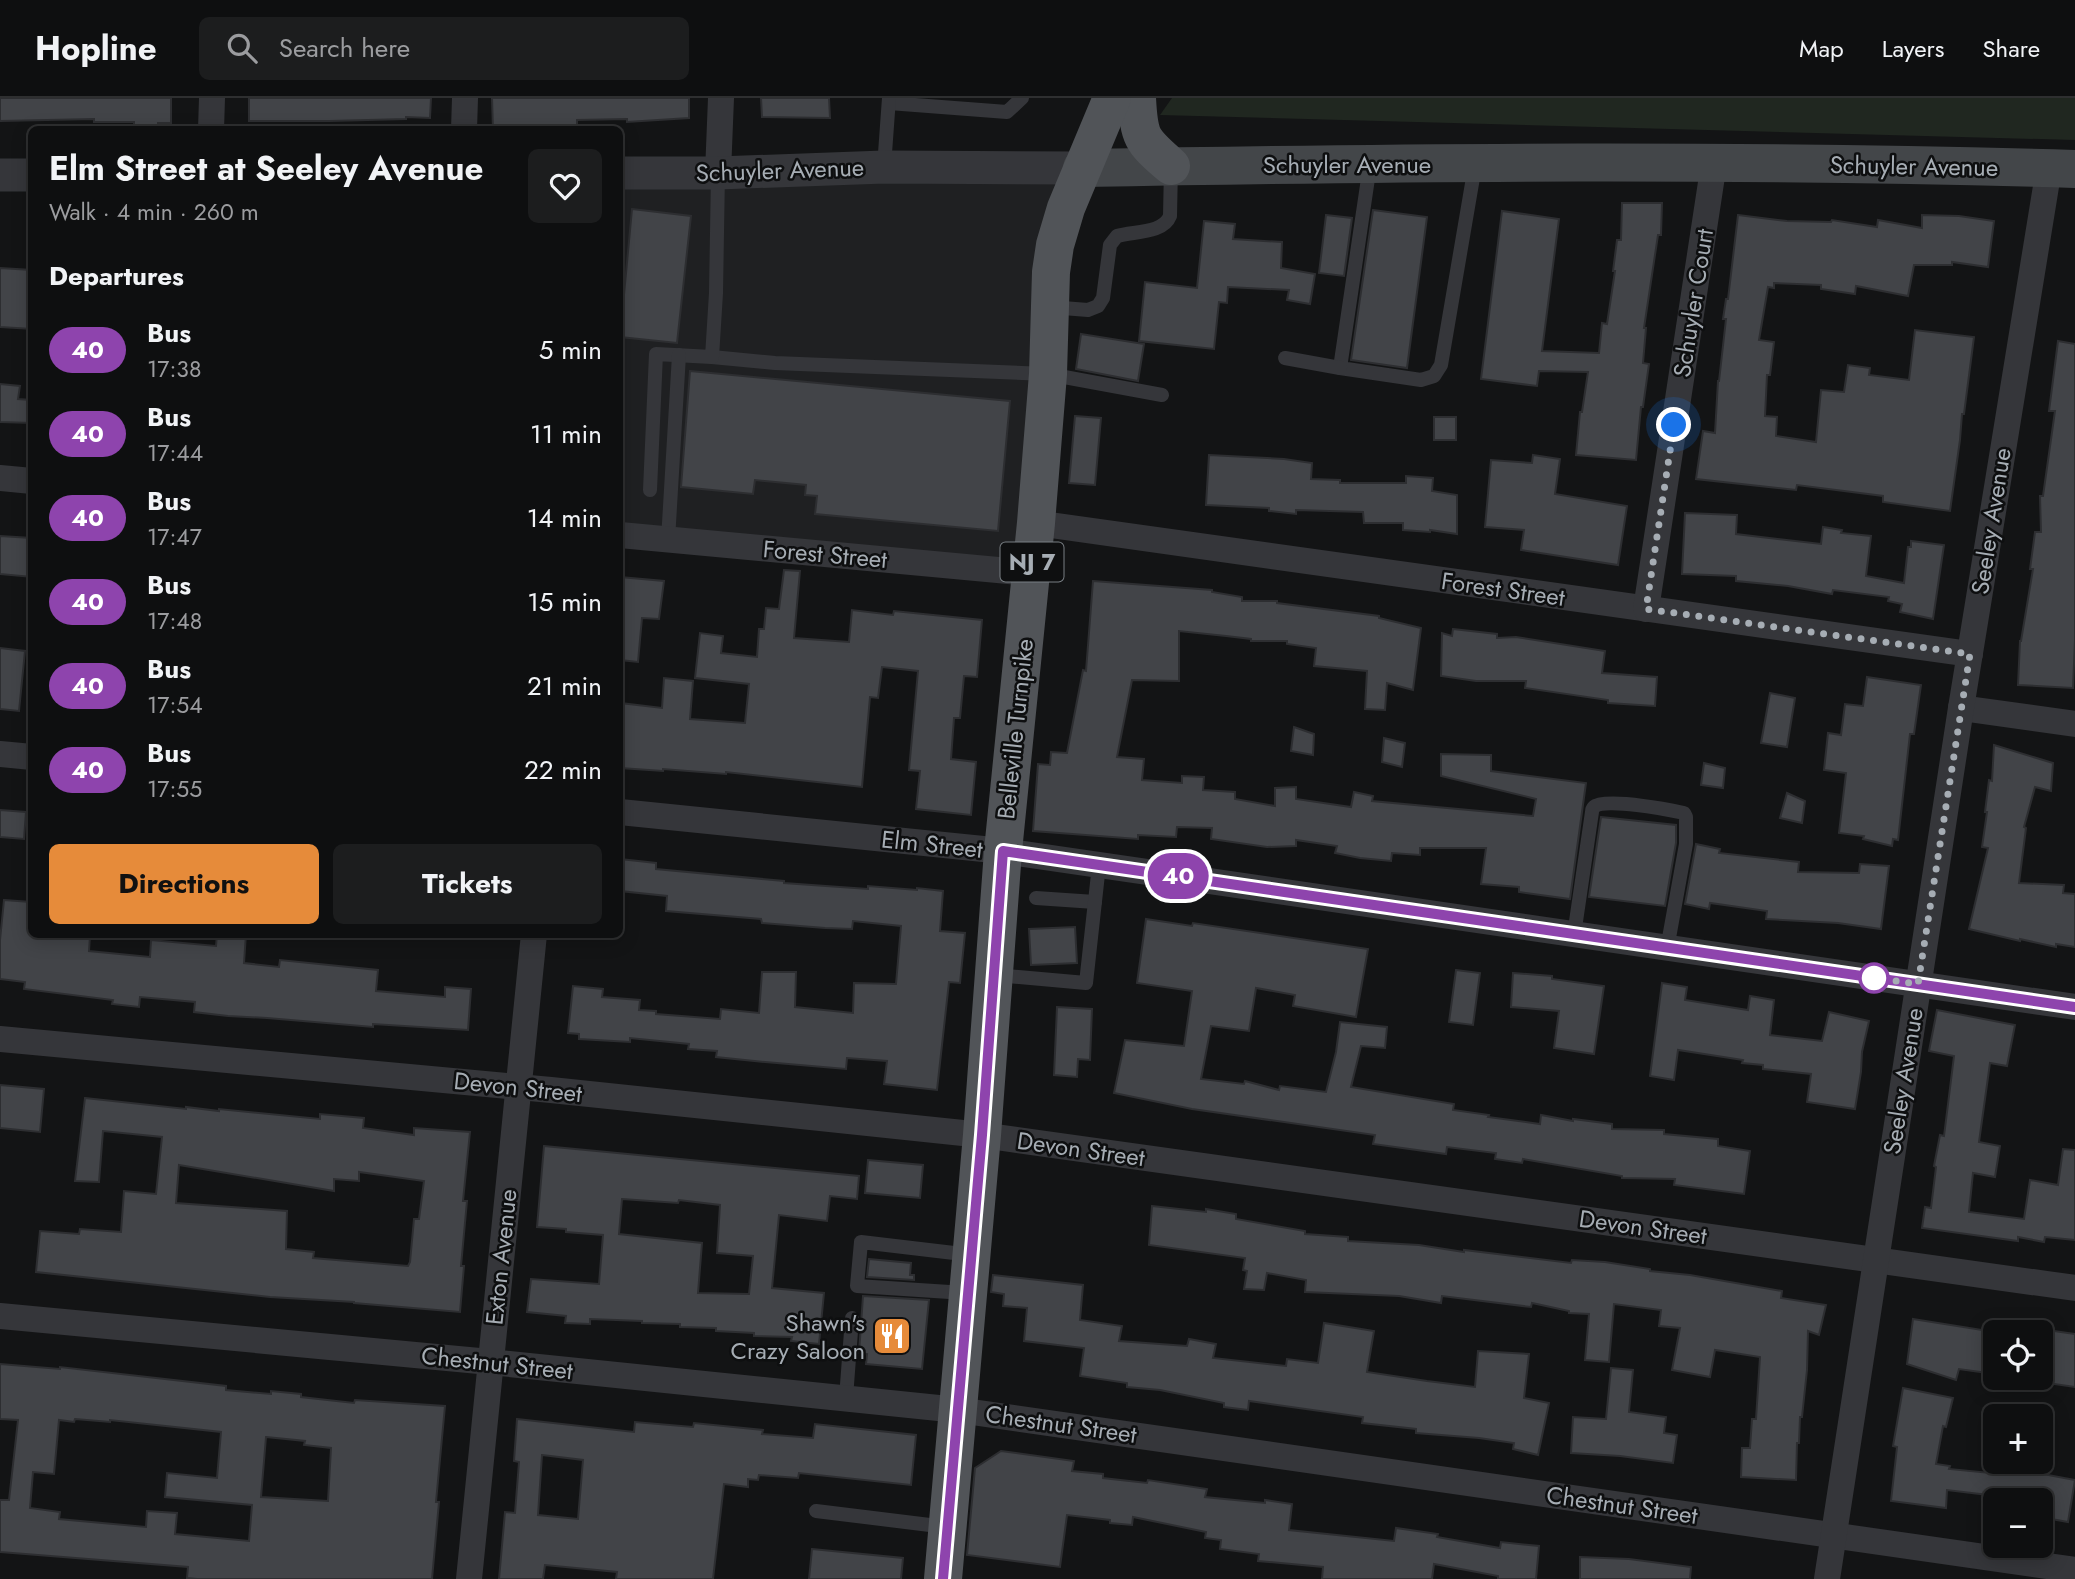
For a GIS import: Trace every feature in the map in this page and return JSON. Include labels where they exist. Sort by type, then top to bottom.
[{"type":"main road","name":"Belleville Turnpike","points":[[943,1579],[969,1293],[1003,851],[1048,374],[1051,272],[1055,245],[1066,208],[1112,98]]},
{"type":"main road","points":[[1137,98],[1139,129],[1150,147],[1171,166]]},
{"type":"main road","name":"Schuyler Avenue","points":[[1082,168],[1476,163],[2062,168]]},
{"type":"street","points":[[211,126],[212,98]]},
{"type":"street","points":[[464,126],[465,98]]},
{"type":"street","points":[[718,173],[720,98]]},
{"type":"street","name":"Schuyler Court","points":[[1646,609],[1714,163]]},
{"type":"street","name":"Schuyler Avenue","points":[[623,173],[718,173],[884,167],[1082,168]]},
{"type":"street","name":"Seeley Avenue","points":[[1827,1579],[1961,708],[2062,168]]},
{"type":"street","points":[[0,175],[28,175]]},
{"type":"street","points":[[0,478],[28,481]]},
{"type":"street","name":"Forest Street","points":[[1035,523],[1970,654]]},
{"type":"street","name":"Forest Street","points":[[623,536],[1030,573]]},
{"type":"street","points":[[1961,708],[2075,724]]},
{"type":"street","points":[[0,754],[28,757]]},
{"type":"street","name":"Elm Street","points":[[623,812],[1003,851],[2075,1007]]},
{"type":"street","name":"Exton Avenue","points":[[469,1579],[534,938]]},
{"type":"street","name":"Devon Street","points":[[0,1039],[518,1087],[982,1135],[2075,1287]]},
{"type":"street","name":"Chestnut Street","points":[[0,1316],[958,1410],[2075,1570]]},
{"type":"lane","points":[[884,167],[889,101],[1007,112],[1022,98]]},
{"type":"lane","points":[[1285,358],[1421,380],[1434,376],[1441,365],[1476,163]]},
{"type":"lane","points":[[1340,368],[1371,164]]},
{"type":"lane","points":[[1050,307],[1088,310],[1098,306],[1103,298],[1110,245],[1117,236],[1158,228],[1168,222],[1171,166]]},
{"type":"lane","points":[[712,357],[718,173]]},
{"type":"lane","points":[[650,490],[656,354],[788,364],[1048,374],[1162,395]]},
{"type":"lane","points":[[667,540],[679,355]]},
{"type":"lane","points":[[1574,934],[1594,807],[1599,804],[1650,807],[1684,813],[1685,817],[1686,844],[1667,949]]},
{"type":"lane","points":[[994,975],[1086,983],[1099,865]]},
{"type":"lane","points":[[1036,898],[1095,902]]},
{"type":"lane","points":[[969,1293],[857,1286],[861,1242],[972,1255]]},
{"type":"lane","points":[[846,1398],[852,1318]]},
{"type":"lane","points":[[816,1511],[947,1527]]},
{"type":"shaded area","points":[[1172,98],[2075,98],[2075,140],[1160,115]]},
{"type":"shaded area","points":[[1082,168],[1030,573],[623,535],[623,173]]},
{"type":"building","points":[[0,98],[171,98],[171,123],[158,123],[158,126],[134,126],[134,122],[94,122],[94,119],[0,121]]},
{"type":"building","points":[[249,98],[431,98],[430,118],[249,121]]},
{"type":"building","points":[[492,98],[689,98],[689,118],[627,122],[627,119],[577,120],[577,126],[493,126]]},
{"type":"building","points":[[761,98],[829,98],[830,118],[762,117]]},
{"type":"building","points":[[1622,203],[1662,203],[1661,235],[1658,235],[1644,328],[1643,363],[1649,364],[1641,407],[1636,460],[1576,455],[1580,412],[1588,372],[1539,371],[1537,386],[1481,379],[1502,211],[1559,219],[1542,351],[1599,353],[1602,323],[1607,324],[1617,240],[1621,240]]},
{"type":"building","points":[[632,209],[691,216],[677,343],[623,337],[623,305]]},
{"type":"building","points":[[1373,210],[1427,217],[1407,368],[1351,360]]},
{"type":"building","points":[[1326,215],[1352,218],[1344,276],[1319,273]]},
{"type":"building","points":[[1738,215],[1787,221],[1832,220],[1877,227],[1878,220],[1922,228],[1922,215],[1994,221],[1988,267],[1952,262],[1952,265],[1914,265],[1908,296],[1856,286],[1855,294],[1821,289],[1821,285],[1774,283],[1774,288],[1768,287],[1759,340],[1774,342],[1770,375],[1767,375],[1765,416],[1777,417],[1776,436],[1816,442],[1821,390],[1844,392],[1848,365],[1870,368],[1869,375],[1909,380],[1915,330],[1974,337],[1950,511],[1883,502],[1883,496],[1797,485],[1796,490],[1696,479],[1703,431],[1715,433],[1726,319],[1723,319]]},
{"type":"building","points":[[1204,221],[1235,224],[1233,239],[1282,242],[1281,268],[1315,274],[1310,304],[1287,300],[1289,290],[1228,287],[1227,303],[1219,302],[1214,349],[1139,341],[1145,282],[1197,288]]},
{"type":"building","points":[[0,268],[28,270],[28,329],[0,327]]},
{"type":"building","points":[[1081,334],[1144,344],[1138,381],[1076,369]]},
{"type":"building","points":[[2058,341],[2075,344],[2073,688],[2018,685],[2020,641],[2033,569],[2030,569],[2035,532],[2041,532],[2040,496],[2043,496],[2055,411],[2049,411]]},
{"type":"building","points":[[690,371],[1010,401],[998,531],[815,514],[817,496],[805,495],[806,485],[755,480],[753,494],[681,487]]},
{"type":"building","points":[[0,384],[20,386],[18,399],[28,400],[28,423],[0,422]]},
{"type":"building","points":[[1075,416],[1101,418],[1095,485],[1069,483]]},
{"type":"building","points":[[1434,417],[1456,417],[1456,440],[1434,440]]},
{"type":"building","points":[[1209,455],[1312,463],[1311,479],[1340,480],[1340,483],[1406,483],[1406,476],[1433,478],[1432,491],[1457,495],[1457,534],[1403,530],[1403,523],[1364,523],[1363,512],[1296,510],[1296,514],[1269,511],[1269,508],[1206,505]]},
{"type":"building","points":[[1533,455],[1560,459],[1555,494],[1627,506],[1618,565],[1521,550],[1524,530],[1485,527],[1491,460],[1532,463]]},
{"type":"building","points":[[1685,513],[1737,515],[1736,534],[1821,544],[1823,527],[1842,530],[1841,533],[1871,536],[1866,576],[1904,583],[1911,541],[1944,545],[1933,619],[1900,612],[1902,604],[1888,601],[1889,597],[1833,590],[1832,594],[1736,581],[1736,576],[1682,574]]},
{"type":"building","points":[[0,536],[28,538],[28,577],[0,574]]},
{"type":"building","points":[[784,570],[800,571],[794,638],[849,642],[852,610],[893,615],[894,611],[982,620],[977,677],[964,676],[960,718],[954,718],[951,759],[976,762],[971,815],[916,809],[920,771],[909,770],[918,671],[882,667],[878,698],[870,697],[862,787],[726,772],[623,768],[623,703],[662,708],[664,678],[693,681],[690,719],[745,723],[749,684],[695,678],[700,633],[723,636],[721,653],[757,657],[759,629],[764,629],[766,608],[779,609]]},
{"type":"building","points":[[623,577],[664,581],[659,619],[642,618],[638,662],[623,660]]},
{"type":"building","points":[[1093,581],[1212,590],[1242,597],[1242,601],[1277,601],[1379,616],[1421,628],[1413,690],[1387,683],[1385,710],[1365,709],[1367,671],[1314,666],[1316,648],[1287,644],[1287,641],[1251,641],[1179,631],[1179,681],[1132,680],[1117,757],[1144,759],[1142,780],[1182,783],[1182,776],[1204,777],[1203,790],[1235,792],[1235,799],[1275,806],[1275,788],[1296,787],[1296,799],[1351,807],[1354,792],[1373,796],[1372,801],[1533,816],[1536,799],[1441,776],[1441,754],[1491,755],[1491,771],[1586,783],[1570,899],[1519,892],[1519,887],[1481,884],[1486,848],[1420,848],[1420,855],[1392,853],[1391,861],[1335,853],[1337,846],[1296,840],[1296,846],[1267,847],[1211,839],[1212,828],[1177,827],[1176,837],[1138,835],[1138,839],[1033,831],[1038,764],[1050,765],[1051,752],[1067,753],[1083,670],[1086,671]]},
{"type":"building","points":[[1453,629],[1497,634],[1497,638],[1516,637],[1605,651],[1602,673],[1657,677],[1655,706],[1608,703],[1608,700],[1525,688],[1526,681],[1476,681],[1441,676],[1442,633],[1452,636]]},
{"type":"building","points":[[0,648],[25,651],[19,711],[0,709]]},
{"type":"building","points":[[1867,677],[1921,685],[1914,734],[1910,734],[1898,840],[1893,839],[1892,846],[1863,839],[1864,836],[1839,833],[1846,773],[1824,770],[1828,733],[1841,735],[1845,704],[1863,706]]},
{"type":"building","points":[[1770,693],[1795,698],[1787,747],[1761,743]]},
{"type":"building","points":[[1294,727],[1314,734],[1313,755],[1291,751]]},
{"type":"building","points":[[1384,738],[1405,743],[1402,767],[1382,762]]},
{"type":"building","points":[[1994,745],[2053,763],[2051,791],[2035,787],[2024,827],[2019,883],[2064,885],[2063,893],[2075,894],[2075,947],[2020,941],[1969,929],[1988,848],[1982,847],[1989,780],[1992,781]]},
{"type":"building","points":[[1704,763],[1725,768],[1723,788],[1701,785]]},
{"type":"building","points":[[1787,793],[1805,801],[1802,823],[1780,818]]},
{"type":"building","points":[[0,810],[26,812],[24,839],[0,837]]},
{"type":"building","points":[[1601,817],[1676,825],[1676,843],[1665,906],[1589,897]]},
{"type":"building","points":[[1696,844],[1720,849],[1719,853],[1799,862],[1798,872],[1859,873],[1860,864],[1889,866],[1881,929],[1838,923],[1766,919],[1767,911],[1710,903],[1709,909],[1685,904]]},
{"type":"building","points":[[623,859],[656,863],[656,869],[784,883],[943,891],[940,931],[965,933],[960,983],[949,982],[937,1090],[884,1084],[887,1061],[847,1058],[846,1069],[765,1062],[716,1057],[717,1051],[688,1049],[689,1044],[630,1038],[630,1042],[579,1039],[579,1034],[568,1033],[573,986],[603,989],[602,997],[640,1000],[639,1010],[656,1011],[656,1014],[720,1019],[721,1009],[759,1013],[762,972],[796,972],[795,1007],[853,1013],[854,983],[896,984],[901,926],[853,921],[852,929],[825,928],[762,923],[761,919],[666,911],[667,896],[623,891]]},
{"type":"building","points":[[4,900],[28,902],[28,938],[90,938],[89,951],[150,957],[151,940],[216,946],[217,938],[246,938],[244,963],[279,967],[280,960],[378,970],[376,991],[445,997],[445,987],[471,989],[468,1030],[373,1024],[373,1027],[228,1016],[194,1012],[195,1002],[140,997],[139,1007],[112,1004],[113,1000],[24,989],[25,982],[0,979]]},
{"type":"building","points":[[1146,919],[1192,926],[1193,923],[1368,949],[1356,1017],[1293,1006],[1295,995],[1256,988],[1249,1031],[1211,1026],[1201,1079],[1244,1084],[1245,1081],[1279,1090],[1280,1086],[1326,1092],[1340,1022],[1387,1027],[1385,1048],[1361,1046],[1351,1087],[1454,1104],[1453,1110],[1489,1115],[1488,1117],[1540,1124],[1541,1115],[1612,1124],[1612,1129],[1664,1130],[1664,1134],[1718,1139],[1718,1146],[1750,1151],[1744,1194],[1674,1185],[1675,1179],[1622,1178],[1523,1159],[1522,1163],[1495,1159],[1496,1153],[1447,1147],[1446,1154],[1373,1144],[1375,1135],[1192,1109],[1114,1093],[1125,1040],[1184,1046],[1192,991],[1137,983]]},
{"type":"building","points":[[1075,927],[1077,963],[1031,965],[1029,929]]},
{"type":"building","points":[[1456,970],[1480,973],[1473,1025],[1449,1022]]},
{"type":"building","points":[[1513,973],[1552,976],[1552,979],[1604,986],[1594,1054],[1554,1048],[1559,1011],[1511,1007]]},
{"type":"building","points":[[1662,983],[1687,987],[1685,1000],[1748,1010],[1750,996],[1774,1000],[1770,1035],[1822,1041],[1829,1012],[1869,1021],[1855,1109],[1807,1102],[1811,1074],[1763,1069],[1763,1065],[1742,1063],[1743,1060],[1678,1050],[1674,1080],[1650,1076]]},
{"type":"building","points":[[1057,1007],[1092,1009],[1090,1060],[1078,1059],[1077,1077],[1054,1075]]},
{"type":"building","points":[[1937,1010],[2015,1025],[2007,1066],[1990,1063],[1979,1142],[2000,1146],[1995,1177],[1973,1173],[1969,1212],[2024,1219],[2030,1180],[2058,1185],[2063,1149],[2075,1150],[2075,1240],[2045,1237],[2044,1242],[2018,1237],[2018,1241],[1922,1228],[1925,1207],[1931,1208],[1934,1166],[1940,1135],[1944,1136],[1954,1056],[1929,1051]]},
{"type":"building","points":[[0,1085],[44,1089],[40,1132],[0,1128]]},
{"type":"building","points":[[85,1098],[320,1119],[320,1114],[364,1118],[363,1128],[414,1135],[414,1128],[470,1132],[463,1201],[467,1201],[460,1312],[270,1297],[36,1272],[40,1231],[79,1234],[80,1229],[121,1232],[124,1191],[156,1194],[162,1137],[103,1131],[99,1182],[75,1181]],"holes":[[[179,1165],[334,1191],[334,1179],[359,1181],[359,1172],[424,1181],[419,1219],[414,1219],[408,1266],[313,1258],[314,1252],[286,1249],[287,1211],[176,1203]]]},
{"type":"building","points":[[544,1146],[859,1176],[857,1199],[830,1196],[827,1221],[779,1215],[772,1288],[824,1293],[819,1344],[791,1341],[792,1337],[754,1336],[754,1333],[716,1331],[716,1328],[680,1327],[680,1324],[590,1319],[590,1324],[565,1323],[566,1316],[527,1312],[531,1279],[599,1284],[603,1235],[537,1227]],"holes":[[[622,1199],[678,1203],[679,1200],[720,1205],[717,1253],[753,1256],[749,1294],[698,1293],[702,1243],[619,1234]]]},
{"type":"building","points":[[868,1160],[923,1165],[920,1198],[865,1193]]},
{"type":"building","points":[[1152,1206],[1206,1212],[1206,1209],[1236,1214],[1236,1219],[1305,1231],[1305,1234],[1348,1237],[1348,1241],[1419,1245],[1571,1263],[1572,1260],[1605,1262],[1782,1291],[1781,1298],[1826,1305],[1819,1335],[1808,1331],[1807,1370],[1797,1443],[1796,1480],[1741,1477],[1742,1448],[1750,1448],[1752,1419],[1756,1419],[1760,1357],[1715,1350],[1710,1377],[1672,1370],[1680,1328],[1659,1326],[1661,1310],[1614,1304],[1609,1362],[1585,1360],[1589,1314],[1569,1313],[1532,1303],[1531,1307],[1442,1296],[1441,1303],[1399,1296],[1305,1292],[1306,1280],[1267,1273],[1264,1290],[1244,1289],[1247,1271],[1243,1270],[1245,1258],[1149,1245]]},
{"type":"building","points":[[869,1259],[911,1263],[910,1275],[914,1275],[914,1280],[867,1277]]},
{"type":"building","points":[[993,1275],[1083,1285],[1080,1320],[1122,1326],[1119,1341],[1187,1346],[1189,1339],[1216,1344],[1213,1358],[1286,1366],[1287,1359],[1318,1363],[1324,1323],[1374,1331],[1367,1372],[1475,1387],[1478,1351],[1529,1354],[1524,1398],[1549,1403],[1538,1455],[1513,1449],[1514,1443],[1416,1433],[1416,1429],[1362,1423],[1363,1417],[1249,1401],[1248,1410],[1224,1407],[1224,1403],[1160,1390],[1127,1387],[1127,1383],[1080,1376],[1084,1348],[1024,1341],[1027,1308],[1003,1306],[1004,1294],[991,1292]]},
{"type":"building","name":"Shawn's Crazy Saloon","points":[[863,1296],[929,1300],[922,1369],[866,1364],[867,1354],[859,1353]]},
{"type":"building","points":[[1913,1319],[1983,1330],[1983,1372],[1959,1369],[1956,1380],[1907,1364]]},
{"type":"building","points":[[2053,1331],[2075,1334],[2075,1387],[2053,1384]]},
{"type":"building","points":[[0,1364],[60,1367],[226,1386],[226,1390],[301,1394],[301,1397],[354,1403],[355,1400],[445,1406],[432,1579],[197,1579],[187,1578],[188,1567],[0,1552],[0,1500],[9,1500],[18,1420],[0,1419]],"holes":[[[75,1419],[110,1420],[221,1432],[217,1478],[167,1473],[165,1497],[252,1505],[249,1541],[175,1534],[177,1513],[147,1511],[146,1527],[59,1519],[60,1512],[30,1508],[33,1472],[54,1474],[59,1420],[74,1422]],[[266,1437],[305,1441],[304,1445],[331,1448],[328,1501],[261,1497]]]},
{"type":"building","points":[[1611,1368],[1633,1370],[1629,1412],[1666,1417],[1664,1433],[1677,1435],[1673,1463],[1571,1453],[1573,1417],[1606,1419]]},
{"type":"building","points":[[1903,1388],[1953,1398],[1946,1427],[1943,1426],[1936,1464],[1950,1466],[1949,1469],[1983,1474],[2043,1474],[2075,1480],[2068,1522],[2053,1519],[2053,1488],[1983,1488],[1983,1494],[1947,1490],[1946,1508],[1891,1501],[1897,1447],[1893,1446]]},
{"type":"building","points":[[517,1419],[634,1432],[635,1422],[693,1427],[694,1423],[763,1430],[762,1434],[813,1438],[815,1424],[916,1435],[911,1485],[799,1473],[798,1478],[759,1475],[758,1480],[748,1479],[748,1487],[724,1484],[713,1579],[616,1579],[617,1572],[545,1565],[543,1579],[499,1579],[505,1512],[515,1513],[519,1462],[514,1461]],"holes":[[[542,1455],[583,1460],[578,1519],[538,1515]]]},
{"type":"building","points":[[1001,1451],[1074,1461],[1072,1471],[1103,1474],[1103,1478],[1147,1483],[1148,1480],[1207,1489],[1205,1497],[1292,1504],[1289,1530],[1394,1541],[1396,1528],[1500,1548],[1501,1542],[1539,1546],[1536,1579],[1498,1579],[1498,1576],[1434,1564],[1432,1579],[1322,1579],[1323,1567],[1258,1561],[1259,1554],[1220,1549],[1221,1540],[1205,1538],[1206,1532],[1133,1517],[1132,1525],[1067,1515],[1060,1567],[967,1555],[975,1468]]},
{"type":"building","points":[[812,1549],[903,1558],[901,1579],[809,1579]]},
{"type":"building","points":[[1580,1557],[1629,1559],[1691,1567],[1690,1579],[1580,1579]]},
{"type":"bus line","name":"40","points":[[943,1579],[982,1135],[1003,851],[2075,1007]]},
{"type":"place","name":"Shawn's Crazy Saloon","points":[[892,1336]]},
{"type":"route","points":[[1674,425],[1646,609],[1970,654],[1918,984],[1868,977],[1874,978]]}]
